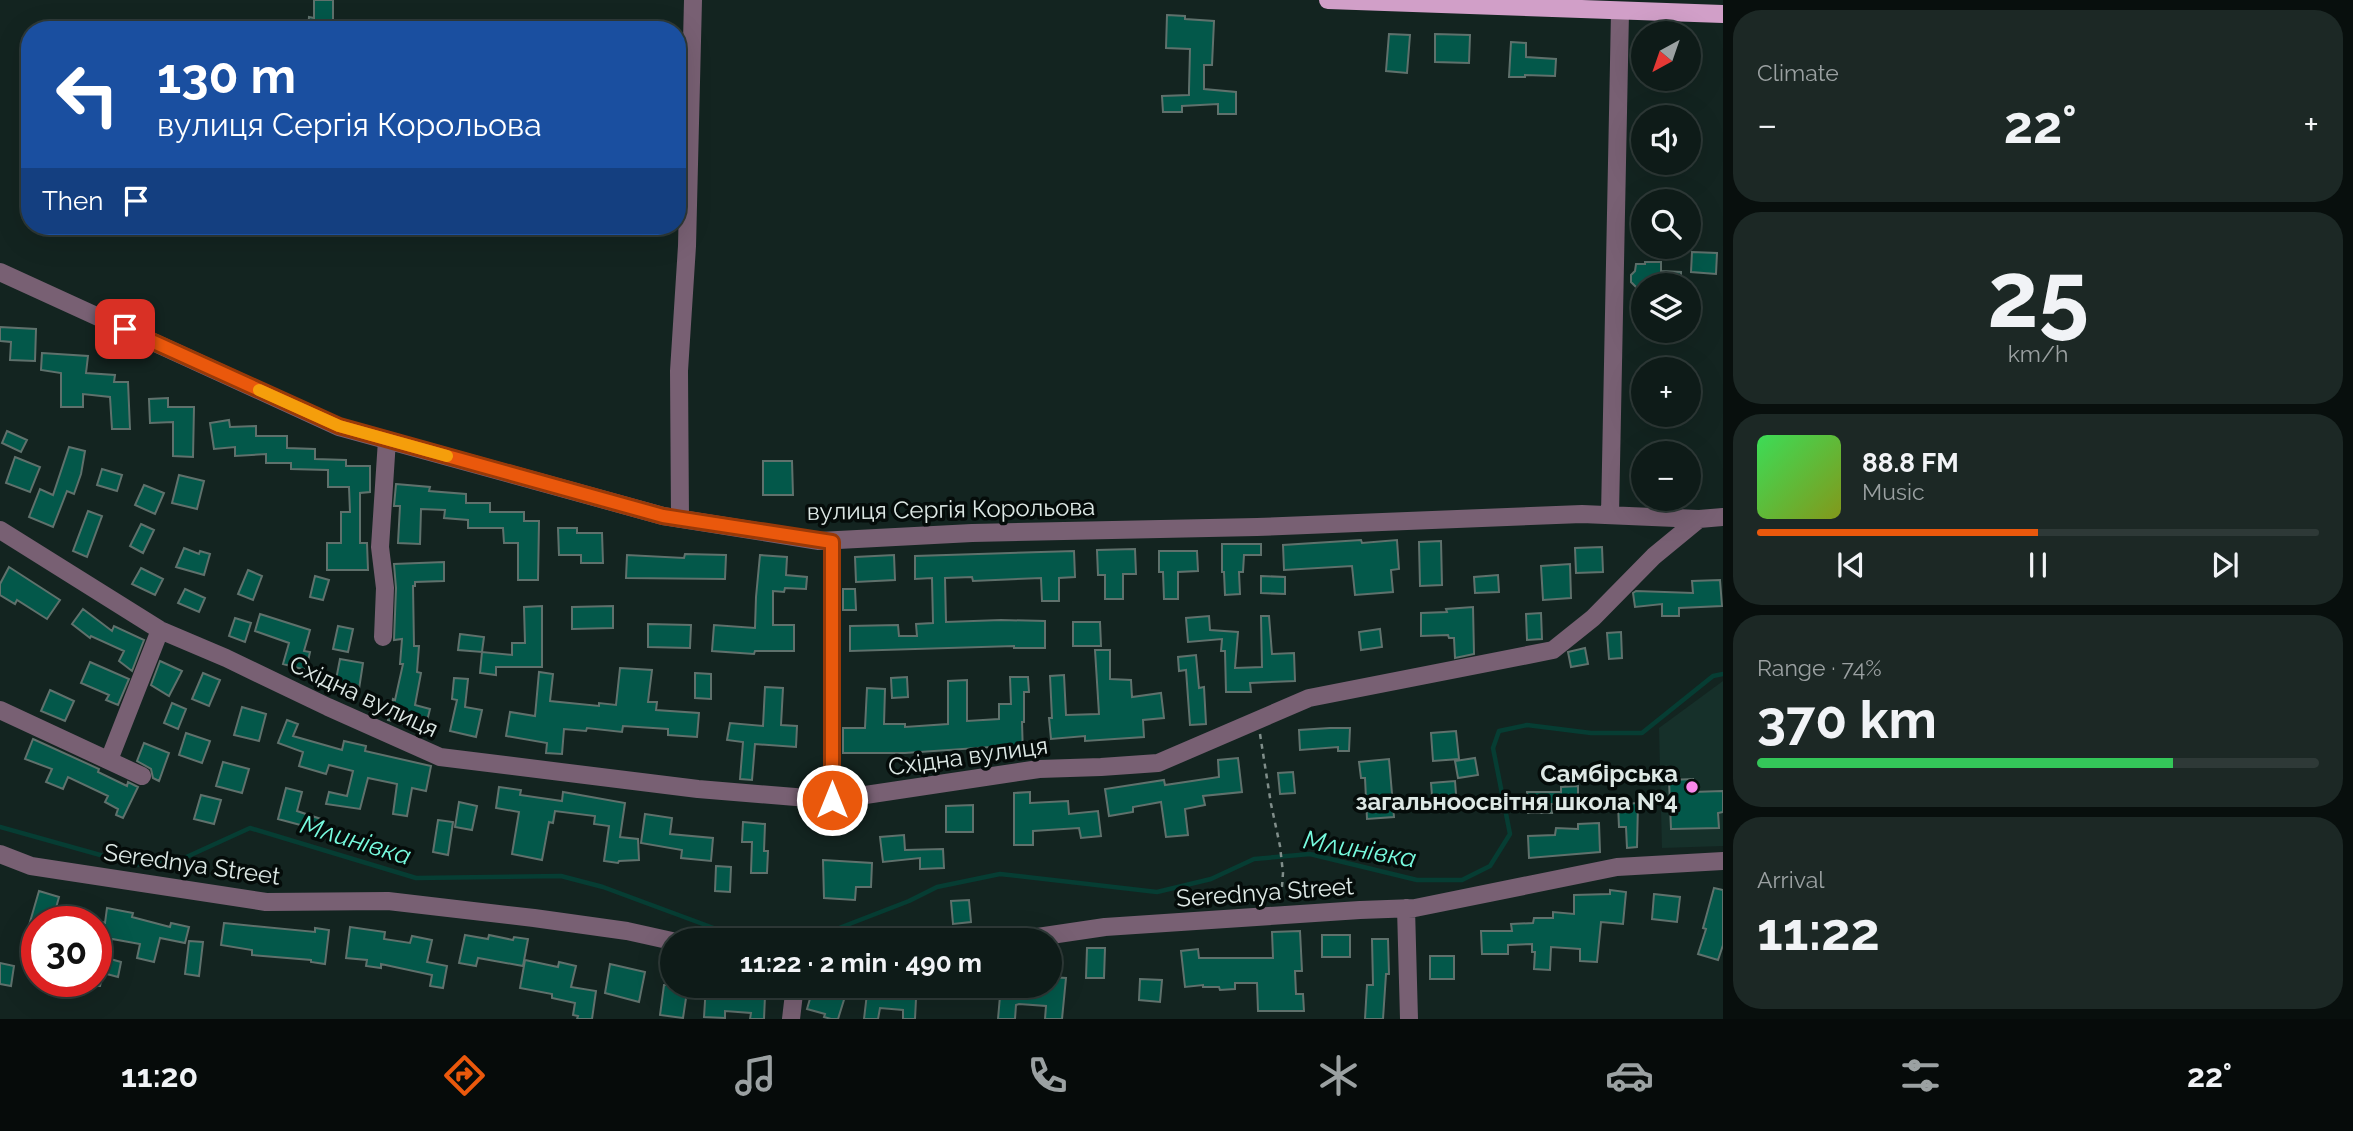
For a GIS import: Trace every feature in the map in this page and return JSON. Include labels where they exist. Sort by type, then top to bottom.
[{"type":"main road","points":[[1328,0],[1723,14]]},
{"type":"street","points":[[680,519],[679,371],[687,246],[693,0]]},
{"type":"street","points":[[1610,515],[1620,12]]},
{"type":"street","name":"вулиця Сергія Корольова","points":[[0,272],[339,426],[663,516],[832,542],[972,533],[1257,527],[1582,514],[1699,519]]},
{"type":"street","points":[[383,637],[385,588],[380,547],[387,440]]},
{"type":"street","points":[[1699,519],[1723,517]]},
{"type":"street","name":"Східна вулиця","points":[[0,530],[160,630],[440,757],[698,789],[832,800],[1039,769],[1101,768],[1158,763],[1309,698],[1553,650],[1593,618],[1654,556],[1699,519]]},
{"type":"street","points":[[832,542],[832,800]]},
{"type":"street","points":[[109,760],[160,630]]},
{"type":"street","points":[[0,710],[142,776]]},
{"type":"street","name":"Serednya Street","points":[[0,854],[31,866],[266,902],[388,901],[534,918],[660,938]]},
{"type":"street","name":"Serednya Street","points":[[1062,933],[1105,927],[1406,908],[1617,867],[1723,861]]},
{"type":"street","points":[[1406,908],[1409,1019]]},
{"type":"street","points":[[791,1019],[793,998]]},
{"type":"path","points":[[1258,720],[1280,846],[1283,873],[1280,915]]},
{"type":"shaded area","name":"Самбірська загальноосвітня школа №4","points":[[1723,681],[1723,846],[1662,848],[1659,728]]},
{"type":"building","points":[[314,0],[333,0],[333,21],[309,21],[309,17],[314,18]]},
{"type":"building","points":[[1167,15],[1214,21],[1212,65],[1204,65],[1204,89],[1236,92],[1236,114],[1218,114],[1218,104],[1182,106],[1182,112],[1163,112],[1162,96],[1189,95],[1190,49],[1166,48]]},
{"type":"building","points":[[1389,34],[1410,35],[1407,73],[1386,71]]},
{"type":"building","points":[[1435,34],[1470,35],[1469,63],[1435,62]]},
{"type":"building","points":[[1511,42],[1526,43],[1526,57],[1556,59],[1555,76],[1509,77]]},
{"type":"building","points":[[1701,252],[1717,253],[1716,274],[1691,272],[1692,259],[1701,259]]},
{"type":"building","points":[[1661,262],[1661,271],[1681,273],[1633,273],[1636,264]]},
{"type":"building","points":[[0,327],[36,329],[35,361],[10,360],[11,342],[0,341]]},
{"type":"building","points":[[42,353],[88,356],[86,373],[115,375],[114,382],[128,382],[130,429],[112,429],[110,397],[83,394],[83,407],[61,407],[61,373],[41,370]]},
{"type":"building","points":[[168,398],[168,407],[194,407],[193,457],[173,456],[173,422],[150,423],[149,399]]},
{"type":"building","points":[[229,420],[230,427],[256,426],[256,436],[287,436],[287,448],[315,449],[315,459],[346,460],[346,466],[370,466],[370,492],[360,493],[360,543],[367,543],[368,570],[327,570],[327,543],[341,543],[341,512],[350,512],[349,487],[328,487],[328,470],[291,469],[291,463],[266,463],[266,454],[235,456],[235,447],[214,449],[210,423]]},
{"type":"building","points":[[7,431],[27,440],[21,452],[2,443]]},
{"type":"building","points":[[69,447],[85,451],[81,474],[74,494],[67,491],[53,527],[29,517],[40,489],[53,495]]},
{"type":"building","points":[[15,457],[40,467],[30,492],[6,483]]},
{"type":"building","points":[[763,461],[792,461],[793,495],[763,495]]},
{"type":"building","points":[[102,469],[122,475],[117,491],[97,485]]},
{"type":"building","points":[[179,475],[204,481],[197,509],[172,503]]},
{"type":"building","points":[[396,484],[430,487],[429,491],[466,494],[466,503],[490,503],[490,512],[524,512],[524,521],[539,521],[538,580],[518,580],[518,543],[504,543],[503,528],[468,528],[468,520],[444,518],[445,510],[421,509],[420,544],[398,543],[400,506],[394,506]]},
{"type":"building","points":[[144,485],[164,493],[155,514],[135,505]]},
{"type":"building","points":[[88,511],[102,516],[87,557],[73,551]]},
{"type":"building","points":[[141,524],[154,530],[143,553],[130,546]]},
{"type":"building","points":[[558,528],[577,528],[577,533],[602,533],[603,563],[581,563],[581,555],[559,555]]},
{"type":"building","points":[[1361,540],[1362,543],[1397,540],[1399,569],[1391,570],[1393,592],[1355,595],[1352,566],[1284,570],[1283,545]]},
{"type":"building","points":[[1441,541],[1442,585],[1420,586],[1419,542]]},
{"type":"building","points":[[1222,544],[1261,544],[1261,555],[1244,555],[1243,572],[1239,572],[1240,594],[1225,595]]},
{"type":"building","points":[[1602,547],[1603,572],[1576,573],[1575,548]]},
{"type":"building","points":[[184,548],[199,554],[200,551],[210,554],[204,575],[176,567]]},
{"type":"building","points":[[1135,549],[1136,574],[1123,574],[1123,599],[1105,599],[1105,575],[1098,575],[1097,550]]},
{"type":"building","points":[[1074,551],[1075,577],[1059,578],[1059,601],[1042,601],[1041,578],[973,581],[972,577],[945,578],[946,622],[1045,621],[1045,648],[1014,646],[850,651],[850,626],[898,625],[899,636],[917,636],[916,624],[933,623],[932,578],[915,579],[915,556]]},
{"type":"building","points":[[1159,551],[1197,551],[1198,571],[1178,572],[1178,599],[1164,599],[1163,572],[1159,572]]},
{"type":"building","points":[[685,554],[726,555],[725,579],[626,578],[627,555],[684,558]]},
{"type":"building","points":[[760,555],[787,557],[786,575],[807,577],[806,589],[785,588],[784,592],[773,591],[773,625],[794,625],[794,651],[755,651],[754,654],[712,651],[714,625],[755,628]]},
{"type":"building","points":[[894,555],[895,580],[856,582],[855,557]]},
{"type":"building","points":[[444,562],[444,581],[415,582],[413,586],[414,646],[419,646],[417,672],[421,673],[415,705],[430,709],[425,729],[388,720],[403,664],[400,664],[402,639],[394,640],[394,564]]},
{"type":"building","points":[[1570,564],[1571,598],[1543,600],[1541,566]]},
{"type":"building","points":[[9,567],[60,600],[47,619],[17,600],[15,604],[0,595],[0,584]]},
{"type":"building","points":[[141,568],[163,579],[155,595],[132,584]]},
{"type":"building","points":[[248,570],[262,576],[253,600],[238,594]]},
{"type":"building","points":[[1498,575],[1499,592],[1475,593],[1474,577]]},
{"type":"building","points":[[315,576],[329,580],[323,600],[310,597]]},
{"type":"building","points":[[1261,576],[1285,577],[1285,594],[1261,593]]},
{"type":"building","points":[[1720,580],[1722,606],[1679,608],[1679,616],[1662,616],[1662,604],[1635,607],[1633,593],[1636,591],[1693,593],[1692,581]]},
{"type":"building","points":[[185,589],[205,598],[199,612],[178,603]]},
{"type":"building","points":[[843,589],[855,589],[856,610],[843,610]]},
{"type":"building","points":[[542,606],[542,667],[496,667],[496,675],[480,673],[482,652],[512,655],[512,643],[525,643],[524,607]]},
{"type":"building","points":[[613,606],[613,628],[572,629],[572,607]]},
{"type":"building","points":[[1473,607],[1474,654],[1455,658],[1454,638],[1449,638],[1448,635],[1421,636],[1421,613]]},
{"type":"building","points":[[83,609],[112,631],[114,626],[144,640],[132,671],[119,661],[124,651],[91,636],[90,638],[72,624]]},
{"type":"building","points":[[1541,613],[1542,639],[1527,640],[1526,614]]},
{"type":"building","points":[[260,614],[310,630],[304,651],[310,652],[306,670],[283,664],[289,643],[255,631]]},
{"type":"building","points":[[1209,616],[1210,630],[1238,632],[1235,668],[1262,667],[1261,616],[1269,616],[1272,654],[1294,653],[1295,681],[1250,683],[1251,692],[1226,692],[1222,639],[1188,642],[1186,618]]},
{"type":"building","points":[[235,618],[251,623],[245,642],[229,636]]},
{"type":"building","points":[[1073,622],[1100,622],[1101,646],[1073,646]]},
{"type":"building","points":[[648,624],[691,625],[690,648],[648,647]]},
{"type":"building","points":[[338,626],[353,629],[348,652],[333,649]]},
{"type":"building","points":[[1380,629],[1382,647],[1361,650],[1359,632]]},
{"type":"building","points":[[1621,632],[1622,658],[1609,659],[1607,633]]},
{"type":"building","points":[[460,634],[484,637],[482,652],[458,650]]},
{"type":"building","points":[[1585,648],[1588,664],[1571,667],[1568,652]]},
{"type":"building","points":[[1095,650],[1110,650],[1110,679],[1131,680],[1132,697],[1161,693],[1164,718],[1143,720],[1144,737],[1085,741],[1085,736],[1051,739],[1050,676],[1064,675],[1066,715],[1099,714]]},
{"type":"building","points":[[1196,655],[1199,688],[1204,687],[1206,724],[1190,725],[1186,670],[1179,671],[1178,657]]},
{"type":"building","points":[[340,659],[363,663],[359,689],[335,685]]},
{"type":"building","points":[[160,661],[182,671],[169,696],[151,685]]},
{"type":"building","points":[[90,662],[129,679],[118,705],[106,700],[109,695],[81,683]]},
{"type":"building","points":[[620,668],[652,670],[648,702],[657,702],[656,710],[699,713],[697,737],[668,735],[668,729],[623,726],[622,732],[587,728],[586,731],[564,729],[562,754],[546,753],[547,743],[506,736],[510,712],[535,716],[539,672],[553,674],[550,701],[599,706],[599,703],[616,705]]},
{"type":"building","points":[[203,673],[220,680],[209,706],[192,699]]},
{"type":"building","points":[[695,673],[711,674],[711,699],[695,698]]},
{"type":"building","points":[[907,677],[908,697],[892,698],[891,678]]},
{"type":"building","points":[[1010,677],[1028,677],[1029,692],[1024,692],[1022,722],[1023,756],[1005,757],[1005,746],[905,753],[843,753],[843,728],[865,728],[867,688],[885,689],[884,724],[905,724],[905,727],[948,724],[948,681],[967,680],[967,721],[999,719],[999,704],[1011,704]]},
{"type":"building","points":[[454,678],[468,679],[465,707],[482,710],[476,737],[450,731],[457,700],[452,699]]},
{"type":"building","points":[[765,687],[783,688],[781,725],[797,726],[796,747],[755,744],[752,780],[740,779],[743,742],[727,740],[730,723],[763,726]]},
{"type":"building","points":[[50,690],[74,701],[65,721],[41,711]]},
{"type":"building","points":[[172,703],[186,709],[178,729],[164,723]]},
{"type":"building","points":[[242,707],[266,714],[259,741],[234,735]]},
{"type":"building","points":[[287,720],[298,724],[293,736],[342,750],[344,741],[366,746],[365,751],[431,766],[426,791],[412,788],[407,816],[393,814],[397,784],[368,778],[360,809],[326,804],[329,792],[347,796],[353,771],[329,765],[326,774],[299,766],[303,752],[278,743]]},
{"type":"building","points":[[1350,728],[1349,751],[1338,751],[1338,747],[1300,750],[1299,730]]},
{"type":"building","points":[[1456,731],[1459,759],[1433,761],[1431,733]]},
{"type":"building","points":[[186,733],[210,741],[202,763],[179,755]]},
{"type":"building","points":[[33,739],[99,769],[98,772],[127,786],[128,782],[138,787],[123,818],[116,815],[118,809],[105,802],[108,796],[68,777],[63,789],[46,782],[52,769],[25,759]]},
{"type":"building","points":[[144,743],[169,753],[159,781],[153,778],[151,769],[137,761]]},
{"type":"building","points":[[1238,758],[1242,792],[1203,796],[1205,805],[1185,809],[1188,835],[1166,837],[1161,802],[1133,807],[1133,812],[1109,816],[1105,789],[1164,780],[1165,785],[1219,777],[1218,760]]},
{"type":"building","points":[[1475,758],[1478,775],[1458,778],[1455,761]]},
{"type":"building","points":[[1389,759],[1394,817],[1367,819],[1365,778],[1361,778],[1359,762]]},
{"type":"building","points":[[223,762],[249,769],[242,793],[216,786]]},
{"type":"building","points":[[1293,772],[1295,793],[1280,794],[1278,773]]},
{"type":"building","points":[[1693,779],[1693,792],[1723,791],[1723,812],[1718,813],[1719,828],[1671,829],[1669,780]]},
{"type":"building","points":[[1455,781],[1457,807],[1433,808],[1431,783]]},
{"type":"building","points":[[1578,786],[1578,803],[1551,804],[1552,813],[1528,813],[1527,792],[1561,792],[1561,787]]},
{"type":"building","points":[[499,787],[521,790],[520,795],[562,801],[563,792],[625,803],[620,837],[638,839],[639,860],[618,863],[604,861],[609,826],[594,824],[595,816],[555,811],[553,823],[549,822],[542,860],[512,854],[519,812],[496,808]]},
{"type":"building","points":[[286,788],[302,792],[297,811],[321,819],[319,830],[278,819]]},
{"type":"building","points":[[1030,792],[1030,803],[1068,801],[1069,814],[1098,811],[1101,836],[1081,838],[1079,828],[1033,831],[1033,845],[1014,845],[1014,793]]},
{"type":"building","points":[[201,795],[221,800],[214,824],[194,819]]},
{"type":"building","points":[[459,802],[477,806],[472,830],[455,827]]},
{"type":"building","points":[[1638,803],[1637,847],[1627,848],[1626,827],[1619,827],[1618,804]]},
{"type":"building","points":[[973,805],[973,832],[946,832],[946,806]]},
{"type":"building","points":[[645,814],[672,818],[670,834],[713,838],[711,861],[681,858],[682,850],[641,843]]},
{"type":"building","points":[[438,820],[453,822],[448,855],[433,852]]},
{"type":"building","points":[[743,822],[765,824],[764,851],[768,851],[767,873],[751,873],[752,842],[742,842]]},
{"type":"building","points":[[1599,823],[1600,852],[1529,858],[1528,836],[1555,835],[1556,828],[1578,829],[1578,824]]},
{"type":"building","points":[[904,835],[905,850],[943,849],[944,868],[920,869],[920,858],[883,862],[880,837]]},
{"type":"building","points":[[823,860],[872,863],[871,887],[856,887],[855,900],[824,898]]},
{"type":"building","points":[[716,866],[731,867],[730,892],[715,891]]},
{"type":"building","points":[[1714,888],[1723,890],[1723,945],[1718,960],[1698,954]]},
{"type":"building","points":[[1610,890],[1626,892],[1623,924],[1601,922],[1597,962],[1580,961],[1580,949],[1551,947],[1550,970],[1534,969],[1535,952],[1532,952],[1532,944],[1508,945],[1508,954],[1482,954],[1481,931],[1512,931],[1511,924],[1533,923],[1534,918],[1553,918],[1553,912],[1574,914],[1574,895],[1610,894]]},
{"type":"building","points":[[39,891],[59,897],[57,906],[35,906]]},
{"type":"building","points":[[1654,894],[1680,897],[1677,922],[1652,919]]},
{"type":"building","points":[[969,900],[971,922],[953,924],[951,901]]},
{"type":"building","points":[[112,909],[133,913],[132,917],[170,927],[171,923],[189,927],[185,943],[160,938],[154,962],[137,958],[140,944],[112,939]]},
{"type":"building","points":[[224,923],[315,932],[315,928],[329,930],[325,964],[311,960],[252,955],[252,950],[221,945]]},
{"type":"building","points":[[350,927],[385,932],[384,939],[410,943],[412,936],[432,940],[427,962],[447,966],[443,988],[430,986],[432,975],[381,964],[381,968],[366,966],[367,960],[346,958]]},
{"type":"building","points":[[1300,931],[1302,971],[1295,971],[1296,994],[1303,994],[1304,1011],[1258,1011],[1257,983],[1235,983],[1235,989],[1220,990],[1219,987],[1203,985],[1185,987],[1181,951],[1198,949],[1199,958],[1273,958],[1272,932]]},
{"type":"building","points":[[465,935],[488,939],[489,935],[513,940],[514,937],[528,939],[523,966],[478,958],[476,966],[459,963]]},
{"type":"building","points":[[1322,935],[1350,935],[1350,957],[1322,957]]},
{"type":"building","points":[[1372,939],[1388,939],[1389,974],[1386,974],[1383,1019],[1365,1019],[1367,985],[1373,985]]},
{"type":"building","points":[[189,941],[203,942],[199,976],[185,974]]},
{"type":"building","points":[[1087,948],[1105,948],[1104,978],[1086,978]]},
{"type":"building","points":[[1430,956],[1454,956],[1454,979],[1430,979]]},
{"type":"building","points":[[112,959],[121,962],[118,977],[112,975]]},
{"type":"building","points":[[525,960],[558,967],[559,962],[576,966],[571,987],[596,991],[592,1019],[577,1019],[578,1016],[573,1015],[575,1003],[552,998],[552,994],[520,988]]},
{"type":"building","points":[[0,963],[14,966],[11,986],[0,984]]},
{"type":"building","points":[[610,964],[645,972],[639,1002],[605,993]]},
{"type":"building","points":[[1062,978],[1066,978],[1062,1019],[1045,1019],[1046,1006],[1019,1004],[1016,1005],[1015,1019],[998,1019],[1000,998],[1062,998]]},
{"type":"building","points":[[1140,979],[1162,980],[1160,1002],[1139,1000]]},
{"type":"building","points":[[662,998],[686,998],[683,1018],[660,1015]]},
{"type":"building","points":[[705,998],[765,998],[764,1019],[750,1019],[751,1013],[725,1011],[725,1018],[704,1017]]},
{"type":"building","points":[[810,998],[845,998],[838,1019],[824,1017],[825,1014],[807,1009]]},
{"type":"building","points":[[866,998],[943,998],[916,999],[915,1019],[903,1019],[903,1010],[880,1008],[878,1019],[864,1019]]},
{"type":"waterway","name":"Млинівка","points":[[839,928],[937,887],[1000,874],[1157,892],[1211,879],[1254,859],[1310,854],[1417,880],[1462,880],[1490,866],[1510,834],[1493,748],[1499,731],[1527,725],[1591,733],[1642,733],[1713,676],[1723,674]]},
{"type":"waterway","name":"Млинівка","points":[[0,827],[136,865],[182,859],[250,828],[416,878],[561,876],[603,887],[714,928]]},
{"type":"slow traffic","points":[[259,390],[339,426],[447,456]]},
{"type":"place","name":"Самбірська загальноосвітня школа №4","points":[[1692,787]]},
{"type":"route","points":[[125,329],[339,426],[663,516],[832,542],[832,800]]}]
